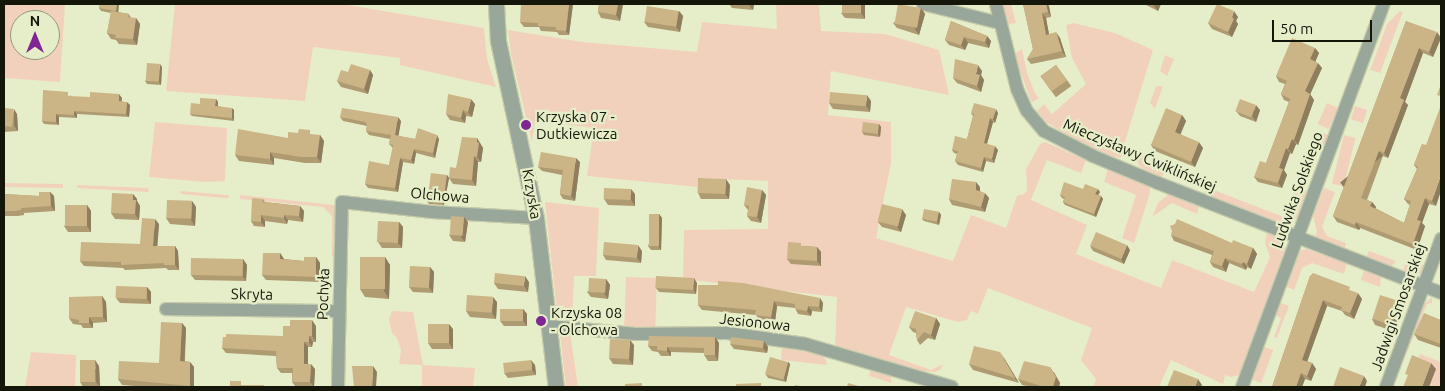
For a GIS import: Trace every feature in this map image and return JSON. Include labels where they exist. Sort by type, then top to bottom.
[{"type":"street","name":"Krzyska","points":[[496,4],[498,41],[536,218],[556,387]]},
{"type":"street","points":[[923,4],[1000,23]]},
{"type":"street","name":"Mieczysławy Ćwiklińskiej","points":[[996,4],[1017,89],[1027,111],[1044,130],[1093,156],[1441,293]]},
{"type":"street","name":"Ludwika Solskiego","points":[[1242,387],[1384,4]]},
{"type":"street","name":"Olchowa","points":[[342,202],[432,212],[536,218]]},
{"type":"street","name":"Pochyła","points":[[338,387],[342,202]]},
{"type":"street","name":"Jadwigi Smosarskiej","points":[[1386,387],[1441,239]]},
{"type":"street","name":"Skryta","points":[[166,309],[339,310]]},
{"type":"street","name":"Jesionowa","points":[[549,326],[636,334],[727,333],[805,344],[952,387]]},
{"type":"shaded area","points":[[4,4],[65,4],[60,82],[4,78]]},
{"type":"shaded area","points":[[175,4],[342,4],[484,28],[487,59],[496,87],[400,65],[400,58],[313,47],[305,101],[166,91]]},
{"type":"shaded area","points":[[776,4],[819,4],[821,31],[885,34],[939,50],[949,95],[831,71],[828,115],[891,122],[891,163],[876,238],[953,261],[971,215],[1006,228],[1017,196],[1024,194],[1027,190],[1026,169],[1040,144],[1045,142],[1086,160],[1081,173],[1047,160],[1031,200],[1087,225],[1076,254],[1161,288],[1172,260],[1254,292],[1270,257],[1265,243],[1267,232],[1278,236],[1283,241],[1285,249],[1244,368],[1239,375],[1231,377],[1225,375],[1223,384],[1171,360],[1159,387],[1093,387],[1096,379],[1081,360],[1092,328],[988,288],[978,314],[971,311],[967,320],[958,322],[906,307],[889,355],[931,370],[943,364],[940,370],[934,372],[924,371],[835,348],[837,297],[683,279],[684,230],[768,229],[768,181],[698,178],[697,187],[587,176],[594,128],[535,121],[532,142],[511,54],[508,30],[582,42],[697,52],[702,22],[777,29]]},
{"type":"shaded area","points":[[1011,4],[1016,23],[1007,24],[1003,5]]},
{"type":"shaded area","points":[[1400,11],[1403,12],[1380,73],[1370,70],[1387,24]]},
{"type":"shaded area","points":[[1073,23],[1115,33],[1153,50],[1123,148],[1127,150],[1120,158],[1098,152],[1072,138],[1046,122],[1037,111],[1044,104],[1052,114],[1086,84],[1072,58],[1066,25]]},
{"type":"shaded area","points":[[1022,49],[1027,73],[1039,98],[1033,102],[1014,54]]},
{"type":"shaded area","points":[[1165,55],[1174,59],[1167,76],[1160,71]]},
{"type":"shaded area","points":[[1156,86],[1163,86],[1155,109],[1150,103]]},
{"type":"shaded area","points":[[1327,103],[1338,108],[1329,129],[1318,124]]},
{"type":"shaded area","points":[[1355,106],[1367,110],[1363,123],[1351,119]]},
{"type":"shaded area","points":[[155,122],[227,128],[225,181],[205,182],[149,177]]},
{"type":"shaded area","points":[[1317,131],[1328,135],[1323,150],[1312,146]]},
{"type":"shaded area","points":[[1344,135],[1356,138],[1344,186],[1332,184]]},
{"type":"shaded area","points":[[1140,148],[1147,162],[1167,171],[1161,177],[1140,167],[1137,162]]},
{"type":"shaded area","points":[[1108,169],[1149,185],[1150,193],[1134,243],[1122,238],[1136,195],[1104,182]]},
{"type":"shaded area","points":[[4,183],[63,184],[63,188],[4,187]]},
{"type":"shaded area","points":[[77,185],[148,188],[149,192],[77,188]]},
{"type":"shaded area","points":[[1297,186],[1307,190],[1296,220],[1286,226],[1204,195],[1206,187],[1286,218]]},
{"type":"shaded area","points":[[1324,188],[1335,192],[1322,227],[1327,236],[1346,243],[1344,251],[1315,237],[1317,232],[1313,216]]},
{"type":"shaded area","points":[[181,191],[229,195],[229,198],[181,194]]},
{"type":"shaded area","points":[[1170,193],[1199,205],[1197,214],[1172,203],[1152,217],[1158,203]]},
{"type":"shaded area","points":[[240,195],[334,205],[337,212],[336,254],[332,257],[332,216],[323,207],[240,199]]},
{"type":"shaded area","points":[[545,202],[599,208],[596,276],[574,276],[572,325],[558,321]]},
{"type":"shaded area","points":[[1306,249],[1347,263],[1344,274],[1312,263],[1302,268],[1294,290],[1283,285],[1299,251]]},
{"type":"shaded area","points":[[1369,251],[1396,261],[1390,268],[1366,258]]},
{"type":"shaded area","points":[[1427,263],[1419,274],[1403,273],[1405,264],[1416,268]]},
{"type":"shaded area","points":[[1364,270],[1381,276],[1380,287],[1361,280]]},
{"type":"shaded area","points":[[626,277],[657,278],[655,332],[624,331]]},
{"type":"shaded area","points":[[1432,297],[1432,303],[1427,304],[1408,350],[1407,347],[1424,304]]},
{"type":"shaded area","points":[[1278,302],[1289,306],[1277,338],[1274,337],[1281,318],[1273,314]]},
{"type":"shaded area","points":[[392,311],[413,312],[423,365],[475,368],[473,387],[422,387],[422,365],[399,364],[401,350],[397,338],[392,333],[389,319]]},
{"type":"shaded area","points":[[570,332],[578,387],[566,387],[560,334]]},
{"type":"shaded area","points":[[782,344],[816,351],[826,360],[827,365],[781,360]]},
{"type":"shaded area","points":[[1262,346],[1273,350],[1261,383],[1250,379]]},
{"type":"shaded area","points":[[31,352],[76,355],[75,387],[25,387]]},
{"type":"shaded area","points":[[1420,354],[1441,362],[1441,387],[1407,387]]},
{"type":"shaded area","points":[[871,369],[890,374],[892,383],[869,376]]},
{"type":"building","points":[[100,4],[117,4],[116,11],[99,8]]},
{"type":"building","points":[[521,4],[569,4],[566,31],[556,30],[556,27],[538,26],[538,23],[520,22]]},
{"type":"building","points":[[599,4],[618,4],[616,15],[598,12]]},
{"type":"building","points":[[842,4],[861,4],[861,13],[842,13]]},
{"type":"building","points":[[898,4],[921,8],[917,28],[895,24]]},
{"type":"building","points":[[1023,4],[1046,4],[1048,12],[1042,13],[1046,35],[1056,32],[1062,51],[1027,59],[1033,49]]},
{"type":"building","points":[[1217,4],[1234,11],[1232,17],[1234,19],[1228,32],[1208,23]]},
{"type":"building","points":[[647,6],[679,11],[676,27],[644,22]]},
{"type":"building","points":[[111,11],[129,14],[128,17],[136,18],[133,39],[115,38],[116,35],[107,33]]},
{"type":"building","points":[[951,21],[987,36],[985,42],[964,37],[961,45],[945,40]]},
{"type":"building","points":[[1406,21],[1437,32],[1429,52],[1419,48],[1400,98],[1404,100],[1384,153],[1379,151],[1361,198],[1372,202],[1370,206],[1404,223],[1411,201],[1404,199],[1418,167],[1414,165],[1422,144],[1426,145],[1441,105],[1441,175],[1432,201],[1425,198],[1417,220],[1421,221],[1413,244],[1356,222],[1355,225],[1333,216]]},
{"type":"building","points":[[1292,38],[1315,48],[1310,59],[1318,63],[1305,91],[1310,94],[1294,140],[1292,139],[1288,149],[1286,148],[1279,168],[1283,169],[1278,183],[1254,177],[1260,161],[1266,163],[1290,99],[1281,94],[1287,81],[1276,76]]},
{"type":"building","points":[[955,59],[978,65],[976,74],[980,75],[977,86],[953,78]]},
{"type":"building","points":[[147,63],[160,64],[159,82],[146,81]]},
{"type":"building","points":[[351,64],[370,70],[364,89],[337,81],[341,70],[348,72]]},
{"type":"building","points":[[1056,65],[1067,81],[1051,91],[1040,76]]},
{"type":"building","points":[[1441,84],[1441,96],[1437,95]]},
{"type":"building","points":[[43,90],[68,92],[68,96],[90,97],[90,92],[119,94],[119,101],[127,102],[126,114],[74,111],[74,115],[56,114],[56,122],[42,121]]},
{"type":"building","points":[[830,92],[867,95],[866,106],[829,103]]},
{"type":"building","points":[[448,94],[471,99],[468,112],[463,110],[461,118],[446,114]]},
{"type":"building","points":[[200,98],[216,99],[215,106],[232,108],[232,118],[190,114],[191,103],[200,104]]},
{"type":"building","points":[[1240,99],[1256,105],[1251,117],[1235,111]]},
{"type":"building","points":[[974,103],[996,109],[993,119],[990,118],[984,143],[995,146],[992,159],[984,157],[981,168],[955,161],[958,151],[952,150],[955,136],[967,139],[974,114],[971,113]]},
{"type":"building","points":[[4,108],[14,109],[12,127],[4,126]]},
{"type":"building","points":[[342,108],[398,117],[395,135],[415,139],[418,128],[437,135],[433,153],[414,149],[411,160],[400,158],[395,188],[365,184],[369,161],[389,165],[393,145],[389,144],[391,135],[366,131],[367,124],[365,122],[340,117]]},
{"type":"building","points":[[1166,108],[1182,115],[1175,132],[1199,142],[1191,162],[1151,145]]},
{"type":"building","points":[[863,122],[879,124],[878,134],[862,132]]},
{"type":"building","points":[[238,129],[288,138],[288,132],[298,133],[299,129],[310,130],[310,134],[320,135],[317,157],[301,157],[270,152],[270,159],[235,155]]},
{"type":"building","points":[[462,137],[477,138],[479,143],[477,157],[474,156],[472,180],[449,178],[450,167],[456,168]]},
{"type":"building","points":[[541,152],[576,158],[571,196],[560,194],[563,170],[538,167]]},
{"type":"building","points":[[431,173],[447,175],[443,203],[428,201]]},
{"type":"building","points":[[698,178],[726,179],[725,194],[697,193]]},
{"type":"building","points":[[952,179],[976,182],[976,190],[985,193],[981,207],[949,199]]},
{"type":"building","points":[[1064,182],[1083,189],[1085,184],[1098,189],[1095,194],[1101,196],[1094,214],[1063,202],[1065,197],[1060,195]]},
{"type":"building","points":[[747,187],[762,190],[757,217],[747,216],[749,206],[744,205]]},
{"type":"building","points":[[604,188],[631,189],[631,200],[604,199]]},
{"type":"building","points":[[39,192],[50,192],[51,206],[4,211],[4,194],[39,196]]},
{"type":"building","points":[[112,193],[133,194],[133,200],[136,200],[135,214],[111,213]]},
{"type":"building","points":[[252,198],[263,199],[262,202],[300,206],[299,216],[284,215],[284,218],[261,215],[261,222],[251,221]]},
{"type":"building","points":[[167,200],[192,201],[191,219],[166,218]]},
{"type":"building","points":[[882,204],[902,209],[898,227],[878,221]]},
{"type":"building","points":[[65,205],[87,205],[87,226],[65,226]]},
{"type":"building","points":[[924,209],[939,212],[937,222],[922,219]]},
{"type":"building","points":[[649,214],[659,214],[659,246],[649,246]]},
{"type":"building","points":[[451,216],[464,217],[463,236],[450,235]]},
{"type":"building","points":[[142,218],[155,219],[153,246],[175,246],[175,265],[164,265],[164,263],[121,265],[121,262],[80,261],[81,242],[140,244]]},
{"type":"building","points":[[1177,219],[1232,243],[1233,240],[1253,248],[1247,264],[1225,258],[1222,266],[1210,262],[1214,251],[1171,235],[1170,226],[1175,224]]},
{"type":"building","points":[[378,221],[399,222],[398,243],[377,242]]},
{"type":"building","points":[[1096,232],[1127,245],[1121,259],[1090,246]]},
{"type":"building","points":[[604,242],[638,245],[637,258],[603,255]]},
{"type":"building","points":[[788,242],[801,243],[801,246],[817,247],[817,261],[787,259]]},
{"type":"building","points":[[263,253],[280,253],[280,259],[304,261],[304,257],[316,257],[316,277],[262,275]]},
{"type":"building","points":[[360,257],[385,257],[385,289],[360,289]]},
{"type":"building","points":[[191,258],[243,259],[243,276],[191,275]]},
{"type":"building","points":[[410,266],[430,267],[429,288],[409,287]]},
{"type":"building","points":[[495,273],[525,276],[524,286],[494,283]]},
{"type":"building","points":[[1313,273],[1350,287],[1349,290],[1358,293],[1350,313],[1341,310],[1342,307],[1323,300],[1302,360],[1312,363],[1307,376],[1301,373],[1296,387],[1272,387],[1310,276]]},
{"type":"building","points":[[656,276],[694,278],[693,290],[655,288]]},
{"type":"building","points":[[589,278],[606,279],[605,293],[588,292]]},
{"type":"building","points":[[718,281],[743,283],[820,298],[819,307],[808,306],[807,311],[795,309],[795,304],[774,301],[771,317],[755,315],[756,310],[698,305],[698,285],[718,285]]},
{"type":"building","points":[[116,286],[147,287],[147,299],[116,298]]},
{"type":"building","points":[[467,295],[493,297],[492,313],[466,311]]},
{"type":"building","points":[[1380,295],[1398,301],[1390,325],[1372,319]]},
{"type":"building","points":[[102,296],[103,317],[89,317],[89,323],[79,323],[79,320],[69,318],[69,297]]},
{"type":"building","points":[[500,309],[523,309],[523,321],[500,321]]},
{"type":"building","points":[[915,311],[936,318],[931,335],[924,332],[917,340],[916,329],[909,327]]},
{"type":"building","points":[[1424,313],[1441,320],[1441,344],[1414,334]]},
{"type":"building","points":[[290,320],[312,320],[312,336],[309,336],[309,342],[304,342],[304,364],[311,364],[310,382],[292,382],[293,368],[277,368],[276,351],[222,348],[223,337],[226,337],[226,334],[283,336],[283,326],[290,326]]},
{"type":"building","points":[[161,322],[182,323],[180,361],[190,362],[190,386],[118,379],[119,361],[159,363]]},
{"type":"building","points":[[428,324],[449,324],[449,343],[428,343]]},
{"type":"building","points":[[649,336],[715,337],[715,355],[704,355],[704,348],[667,347],[667,351],[657,350],[657,346],[648,346]]},
{"type":"building","points":[[731,337],[764,341],[763,348],[730,344]]},
{"type":"building","points":[[610,339],[630,340],[629,359],[609,358]]},
{"type":"building","points":[[974,346],[1000,352],[1015,378],[969,364]]},
{"type":"building","points":[[1412,355],[1431,363],[1422,387],[1403,387],[1408,375],[1405,374]]},
{"type":"building","points":[[770,357],[788,362],[783,380],[765,374]]},
{"type":"building","points":[[80,360],[95,360],[95,382],[80,382]]},
{"type":"building","points":[[531,360],[532,370],[504,373],[503,363]]},
{"type":"building","points":[[1024,361],[1050,367],[1056,377],[1053,387],[1045,387],[1018,379]]},
{"type":"building","points":[[352,366],[373,366],[372,387],[354,387]]},
{"type":"building","points":[[1340,367],[1364,376],[1359,387],[1333,387]]},
{"type":"building","points":[[1174,370],[1198,379],[1195,387],[1167,387]]},
{"type":"building","points":[[230,381],[241,381],[241,385],[264,385],[264,387],[230,387]]},
{"type":"building","points":[[642,383],[642,387],[625,387],[625,384]]},
{"type":"building","points":[[761,383],[761,387],[736,387],[736,384]]},
{"type":"building","points":[[848,383],[862,387],[847,387]]},
{"type":"place","name":"Krzyska 07 - Dutkiewicza","points":[[526,125]]},
{"type":"place","name":"Krzyska 08 - Olchowa","points":[[541,321]]}]
